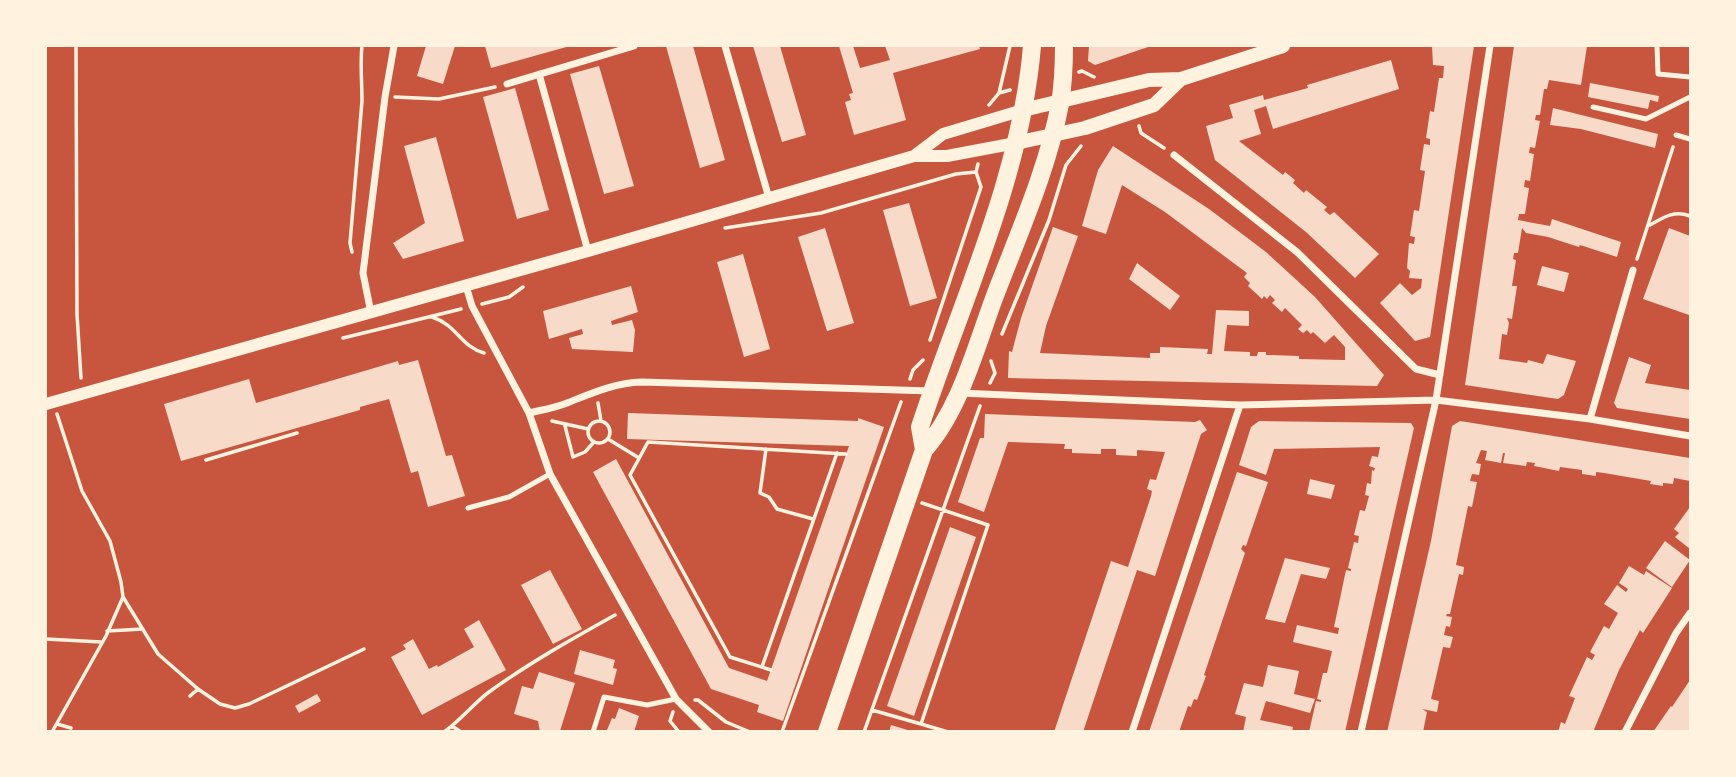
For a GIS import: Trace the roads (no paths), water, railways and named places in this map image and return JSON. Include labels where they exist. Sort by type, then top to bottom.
[{"type":"main road","points":[[924,450],[920,427],[985,242],[1016,143],[1032,46]]},
{"type":"main road","points":[[827,732],[924,450],[941,432],[958,393],[1053,135],[1060,101],[1064,46]]},
{"type":"main road","points":[[1023,110],[1149,80],[1181,79],[1280,46]]},
{"type":"main road","points":[[1016,143],[1086,128],[1154,105],[1181,79]]},
{"type":"street","points":[[371,313],[363,284],[385,97],[394,46]]},
{"type":"street","points":[[507,84],[634,46]]},
{"type":"street","points":[[725,46],[769,198]]},
{"type":"street","points":[[1361,732],[1436,400],[1490,46]]},
{"type":"street","points":[[539,74],[588,251]]},
{"type":"street","points":[[914,156],[943,134],[1023,110]]},
{"type":"street","points":[[49,403],[914,156],[947,156],[1016,143]]},
{"type":"street","points":[[1174,155],[1297,252],[1416,369],[1440,374]]},
{"type":"street","points":[[1590,419],[1633,270]]},
{"type":"street","points":[[466,286],[472,306],[528,413],[550,474],[676,699],[709,732]]},
{"type":"street","points":[[528,413],[632,382],[932,391]]},
{"type":"street","points":[[958,393],[1240,405],[1436,400],[1590,419],[1690,436]]},
{"type":"street","points":[[1132,732],[1240,405]]},
{"type":"street","points":[[1625,732],[1676,633],[1690,612]]},
{"type":"lane","points":[[1657,46],[1658,74],[1690,77]]},
{"type":"lane","points":[[1593,107],[1646,119],[1690,97]]},
{"type":"lane","points":[[1676,135],[1690,139]]},
{"type":"lane","points":[[468,508],[509,497],[550,474]]},
{"type":"lane","points":[[593,732],[604,697],[646,705],[676,699]]}]
